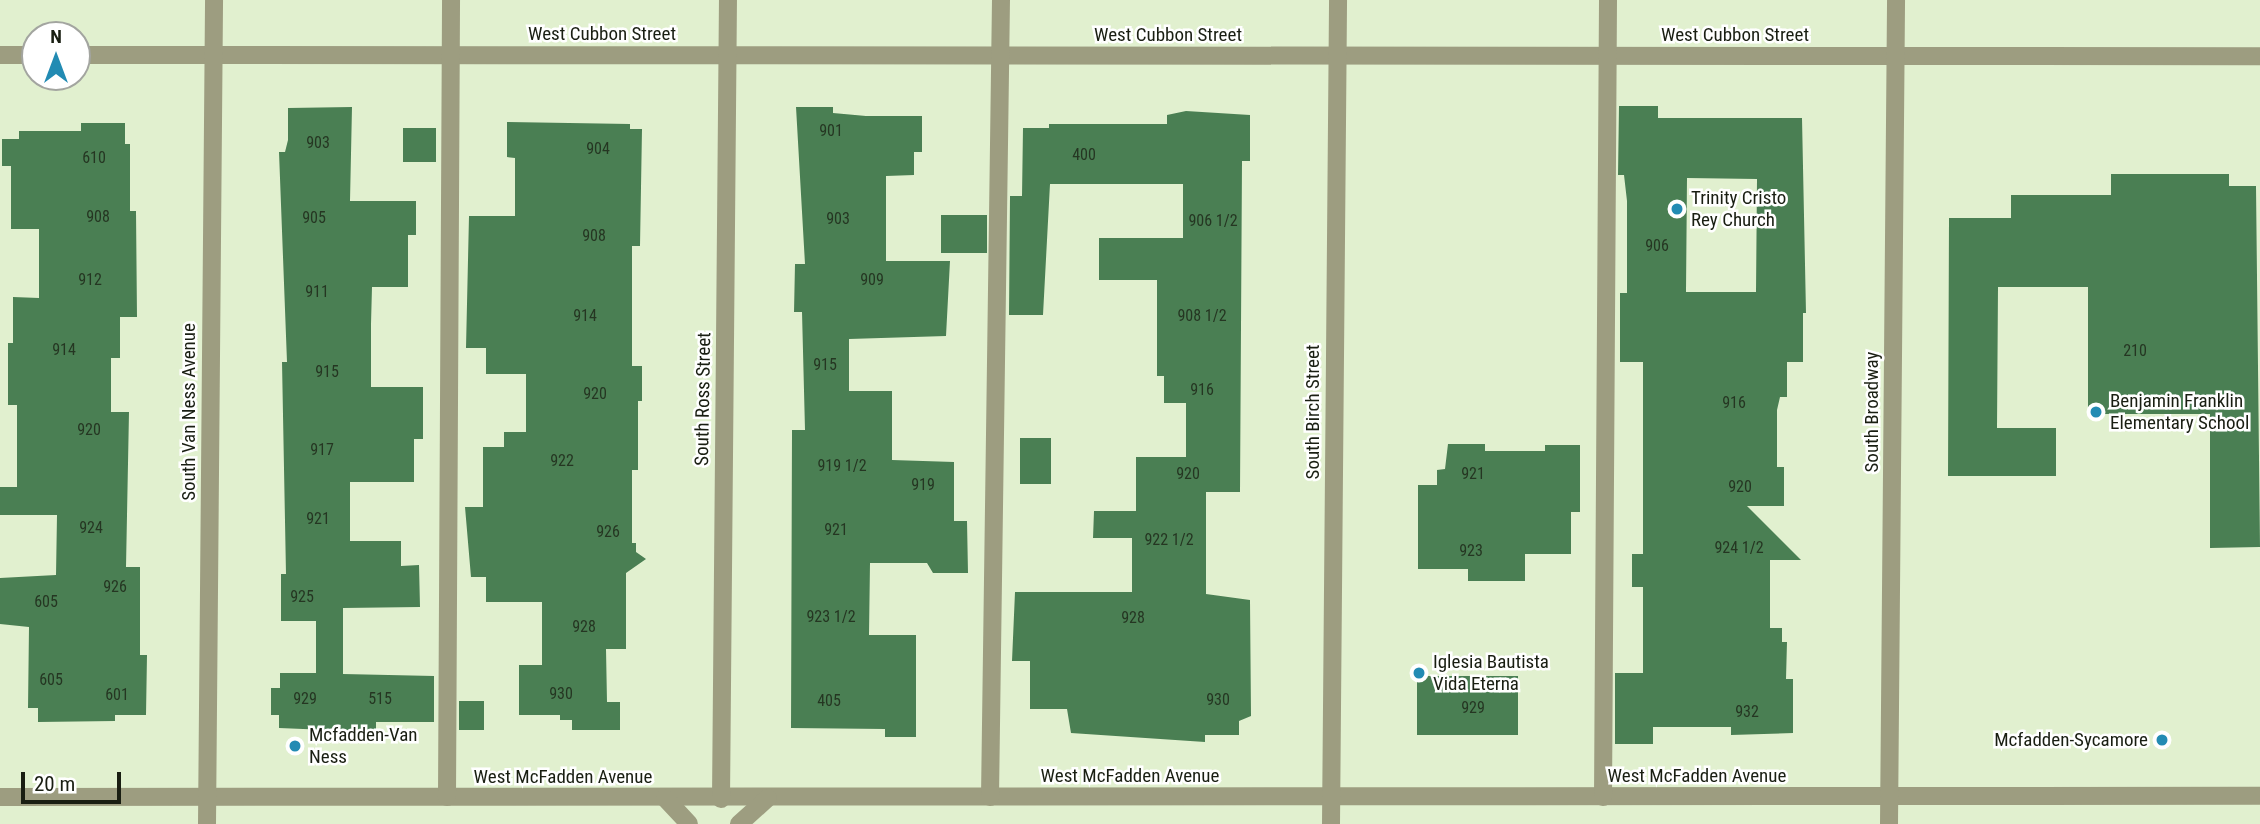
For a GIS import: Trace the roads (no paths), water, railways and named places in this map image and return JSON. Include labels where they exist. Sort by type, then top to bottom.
[{"type":"street","name":"South Van Ness Avenue","points":[[207,824],[214,0]]},
{"type":"street","points":[[447,797],[451,0]]},
{"type":"street","name":"South Ross Street","points":[[721,799],[727,0]]},
{"type":"street","points":[[990,797],[1001,0]]},
{"type":"street","name":"South Birch Street","points":[[1331,824],[1338,0]]},
{"type":"street","points":[[1603,797],[1608,0]]},
{"type":"street","name":"South Broadway","points":[[1889,824],[1896,0]]},
{"type":"street","points":[[0,55],[21,55]]},
{"type":"street","name":"West Cubbon Street","points":[[91,55],[2260,56]]},
{"type":"street","name":"West McFadden Avenue","points":[[0,797],[721,799],[2260,796]]},
{"type":"street","points":[[665,798],[689,824]]},
{"type":"street","points":[[739,824],[768,798]]},
{"type":"place","name":"Trinity Cristo Rey Church","points":[[1677,209]]},
{"type":"place","name":"Benjamin Franklin Elementary School","points":[[2096,412]]},
{"type":"place","name":"Iglesia Bautista Vida Eterna","points":[[1419,673]]},
{"type":"place","name":"Mcfadden-Sycamore","points":[[2162,740]]},
{"type":"place","name":"Mcfadden-Van Ness","points":[[295,746]]}]
